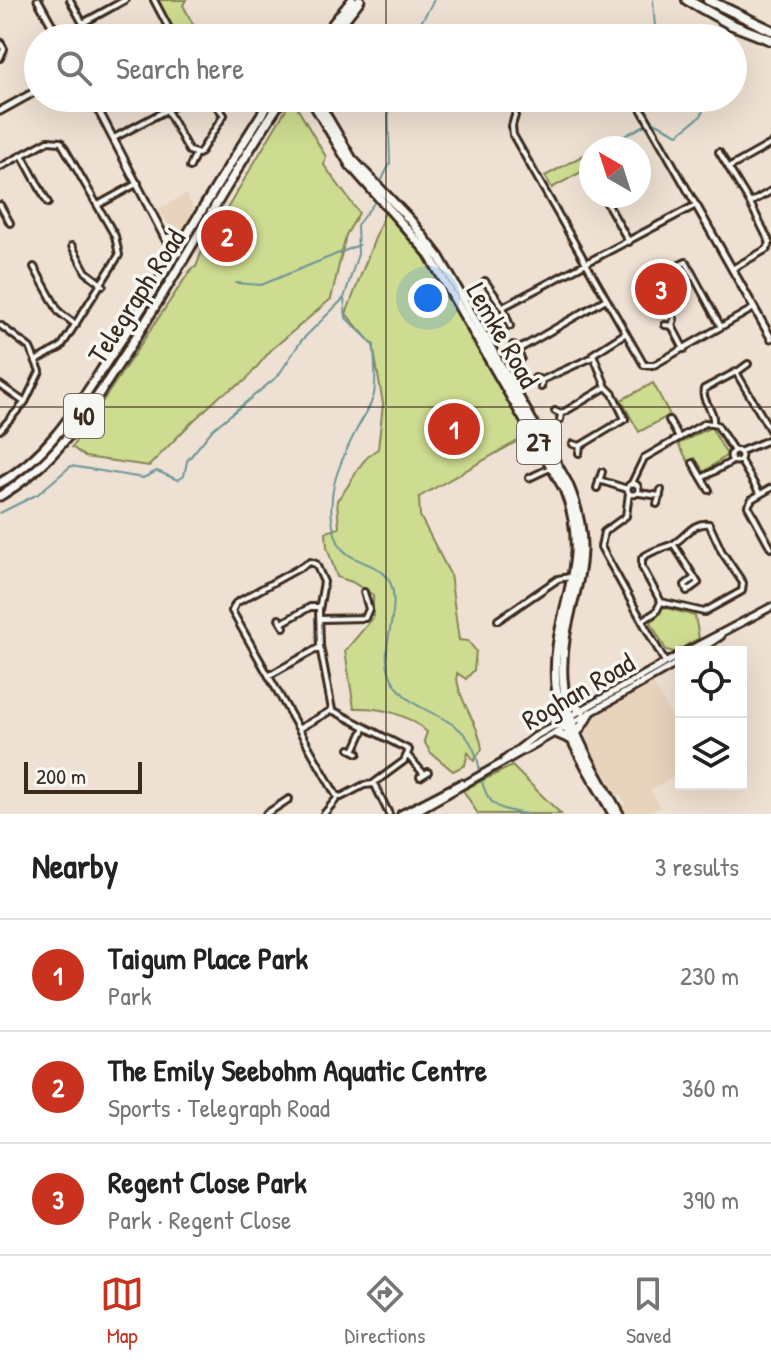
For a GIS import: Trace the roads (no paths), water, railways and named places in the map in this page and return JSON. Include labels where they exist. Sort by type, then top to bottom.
[{"type":"highway","points":[[687,0],[730,24]]},
{"type":"highway","points":[[708,0],[771,30]]},
{"type":"highway","points":[[747,31],[771,40]]},
{"type":"main road","points":[[38,0],[51,24]]},
{"type":"main road","points":[[333,24],[354,0]]},
{"type":"main road","points":[[339,24],[354,0]]},
{"type":"main road","points":[[0,111],[24,98]]},
{"type":"main road","points":[[100,112],[166,235],[167,243],[189,256]]},
{"type":"main road","name":"Telegraph Road","points":[[0,483],[34,461],[60,432],[179,250],[263,112]]},
{"type":"main road","name":"Telegraph Road","points":[[0,496],[40,468],[72,434],[189,256],[275,112]]},
{"type":"main road","name":"Lemke Road","points":[[318,112],[340,152],[391,204],[428,253],[555,465],[573,517],[578,578],[562,672],[568,722]]},
{"type":"main road","points":[[696,205],[771,338]]},
{"type":"main road","points":[[166,235],[185,239]]},
{"type":"main road","name":"Lemke Road","points":[[568,722],[556,687],[556,662],[578,578]]},
{"type":"main road","name":"Roghan Road","points":[[698,646],[771,607]]},
{"type":"main road","name":"Roghan Road","points":[[706,646],[725,633]]},
{"type":"main road","name":"Roghan Road","points":[[495,767],[530,740],[586,712],[675,659]]},
{"type":"main road","name":"Roghan Road","points":[[667,665],[675,663]]},
{"type":"main road","points":[[556,733],[574,737],[586,712],[566,699]]},
{"type":"main road","name":"Roghan Road","points":[[412,814],[556,733],[568,722]]},
{"type":"main road","name":"27","points":[[568,722],[613,814]]},
{"type":"main road","name":"27","points":[[574,737],[619,814]]},
{"type":"main road","name":"Roghan Road","points":[[401,814],[471,780]]},
{"type":"street","points":[[70,0],[83,23],[125,0]]},
{"type":"street","points":[[154,0],[164,24]]},
{"type":"street","points":[[0,42],[4,49],[0,58]]},
{"type":"street","points":[[114,138],[168,112],[189,151],[195,155]]},
{"type":"street","points":[[190,169],[195,155],[204,151],[224,115],[222,112]]},
{"type":"street","points":[[517,112],[512,131],[647,366],[684,349],[720,325],[754,308]]},
{"type":"street","points":[[503,307],[566,272],[588,265],[696,205],[643,112]]},
{"type":"street","points":[[0,167],[48,141],[64,144],[119,247],[117,263],[59,350],[37,360]]},
{"type":"street","points":[[730,167],[771,144]]},
{"type":"street","points":[[719,152],[750,203],[770,248],[732,269]]},
{"type":"street","points":[[22,155],[48,203]]},
{"type":"street","points":[[98,205],[138,183]]},
{"type":"street","points":[[750,203],[771,191]]},
{"type":"street","points":[[0,205],[10,223]]},
{"type":"street","points":[[610,208],[629,242]]},
{"type":"street","points":[[72,246],[86,272],[103,285]]},
{"type":"street","points":[[642,278],[648,280],[681,261],[687,262],[720,325]]},
{"type":"street","points":[[34,267],[57,310],[76,326]]},
{"type":"street","points":[[647,287],[648,280]]},
{"type":"street","points":[[485,281],[503,307],[510,326]]},
{"type":"street","points":[[521,358],[515,348],[606,299]]},
{"type":"street","points":[[674,319],[672,326],[684,349]]},
{"type":"street","points":[[0,325],[22,339],[37,360],[38,381],[25,402],[0,430]]},
{"type":"street","points":[[665,325],[672,326]]},
{"type":"street","points":[[535,378],[542,380],[593,357],[596,350],[626,333]]},
{"type":"street","points":[[573,444],[580,446],[625,419],[593,357]]},
{"type":"street","points":[[748,364],[704,389],[703,396],[714,416],[713,423],[760,494]]},
{"type":"street","points":[[702,478],[762,441],[770,432],[737,372]]},
{"type":"street","points":[[541,387],[542,380]]},
{"type":"street","points":[[0,385],[25,402]]},
{"type":"street","points":[[555,411],[561,417],[606,387]]},
{"type":"street","points":[[669,420],[679,438]]},
{"type":"street","points":[[667,665],[602,549],[601,538],[606,530],[624,519],[642,459],[703,424],[713,423]]},
{"type":"street","points":[[579,453],[580,446]]},
{"type":"street","points":[[693,463],[709,490]]},
{"type":"street","points":[[529,478],[555,465]]},
{"type":"street","points":[[597,488],[602,472]]},
{"type":"street","points":[[599,480],[660,493],[657,504]]},
{"type":"street","points":[[771,488],[750,500],[748,508],[771,548]]},
{"type":"street","points":[[709,524],[743,589],[733,598],[704,612],[661,602],[641,561],[657,549],[674,545],[692,528],[709,524]]},
{"type":"street","points":[[674,545],[694,578]]},
{"type":"street","points":[[338,797],[231,607],[310,562],[316,564],[324,581],[319,607],[320,647],[332,710],[364,729],[406,745],[408,756],[424,774]]},
{"type":"street","points":[[498,620],[558,579],[578,578]]},
{"type":"street","points":[[319,619],[365,618],[369,611],[364,592]]},
{"type":"street","points":[[642,621],[656,612],[661,602]]},
{"type":"street","points":[[282,623],[310,607],[319,607]]},
{"type":"street","points":[[270,675],[320,647]]},
{"type":"street","points":[[300,728],[332,710]]},
{"type":"street","points":[[354,751],[364,729]]},
{"type":"street","points":[[324,814],[338,797],[374,784],[408,756]]},
{"type":"street","points":[[374,784],[389,814]]},
{"type":"street","points":[[266,814],[289,799]]},
{"type":"waterway","points":[[420,24],[434,0]]},
{"type":"waterway","points":[[653,0],[655,24]]},
{"type":"waterway","points":[[380,184],[390,163],[388,112]]},
{"type":"waterway","points":[[652,121],[678,134],[703,112]]},
{"type":"waterway","points":[[625,136],[645,125]]},
{"type":"waterway","points":[[378,198],[357,225],[358,254],[344,298],[346,318],[374,345],[375,388],[372,402],[344,454],[334,483],[333,527],[338,542],[349,555],[379,570],[390,582],[394,605],[387,655],[392,679],[415,704],[454,725],[465,735],[474,750],[480,771]]},
{"type":"waterway","points":[[236,283],[261,285],[359,245]]},
{"type":"waterway","points":[[0,513],[38,494],[71,466],[143,478],[157,471],[178,480],[184,476],[187,461],[213,429],[278,376],[301,341],[344,298]]},
{"type":"waterway","points":[[481,777],[491,801],[509,811],[527,814]]},
{"type":"place","name":"The Emily Seebohm Aquatic Centre","points":[[227,236]]},
{"type":"place","name":"Regent Close Park","points":[[661,289]]},
{"type":"place","name":"Taigum Place Park","points":[[454,429]]}]
